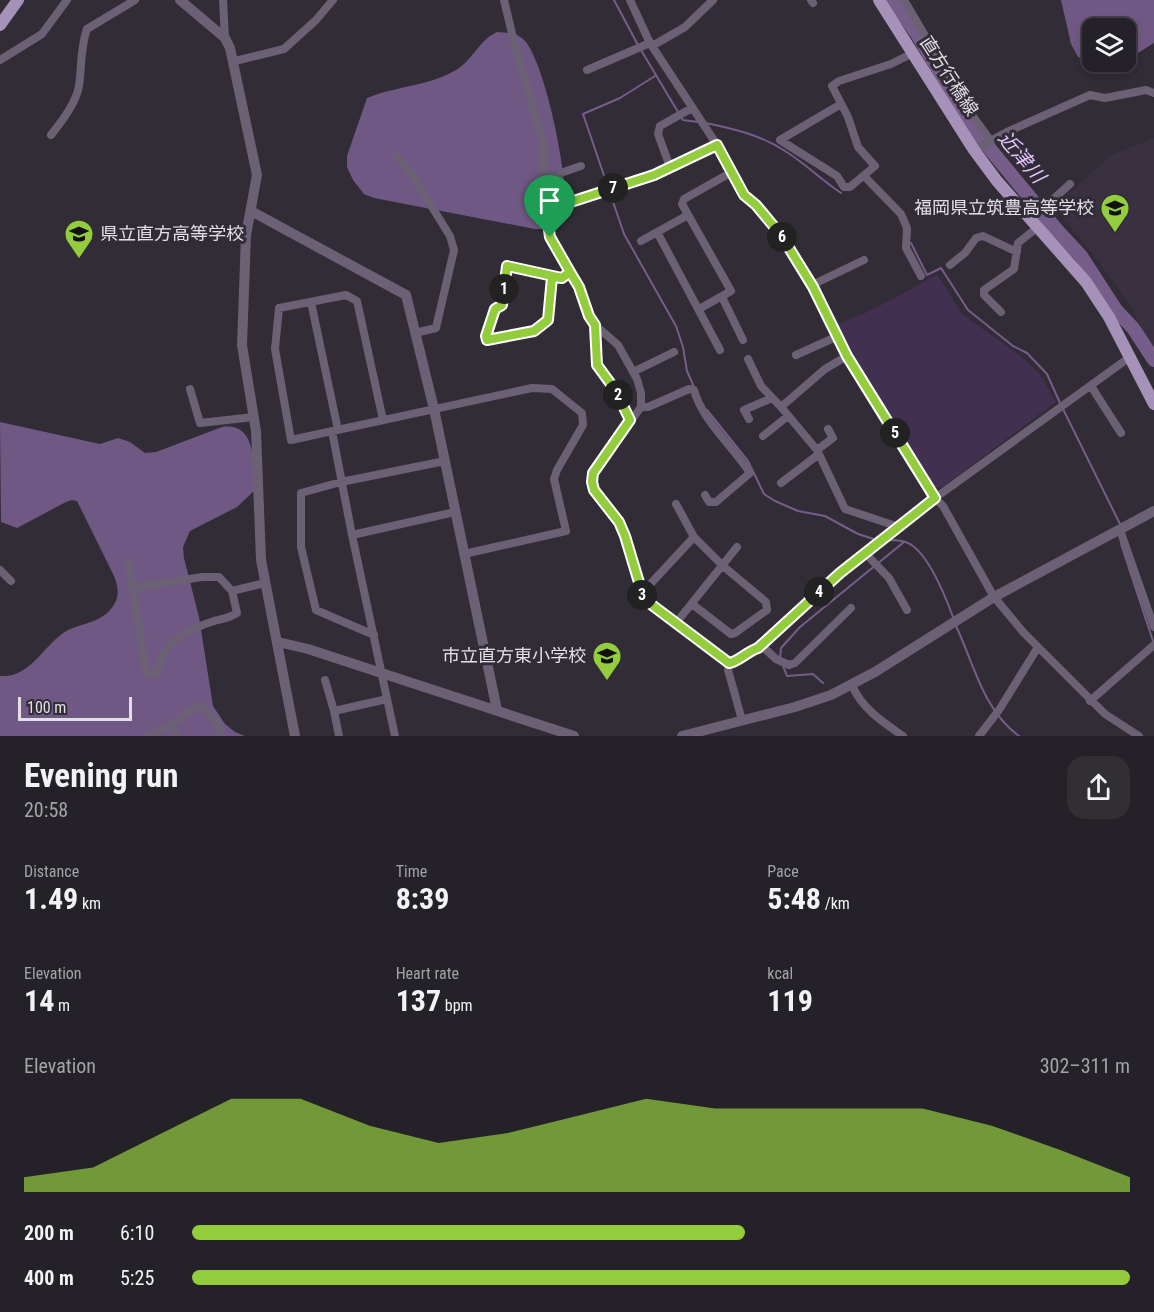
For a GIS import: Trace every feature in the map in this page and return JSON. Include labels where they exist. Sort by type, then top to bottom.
[{"type":"main road","points":[[0,13],[10,0]]},
{"type":"main road","points":[[0,25],[18,0]]},
{"type":"main road","name":"直方行橋線","points":[[879,0],[997,181],[1086,282],[1109,316],[1154,404]]},
{"type":"street","points":[[0,60],[42,34],[67,0]]},
{"type":"street","points":[[51,135],[63,120],[78,88],[82,42],[87,29],[135,0]]},
{"type":"street","points":[[180,0],[225,38]]},
{"type":"street","points":[[223,0],[225,38],[234,62],[257,175],[246,235],[243,362],[254,417],[261,560],[295,736]]},
{"type":"street","points":[[239,60],[284,49],[316,20],[333,0]]},
{"type":"street","points":[[504,0],[514,46],[543,143],[546,210],[550,237],[579,287],[589,316],[595,325],[618,345],[633,372],[641,393],[641,407],[593,473],[594,490],[619,522],[644,599],[729,663],[734,663],[741,656],[761,645],[840,573],[935,498],[1130,357]]},
{"type":"street","points":[[630,0],[651,44],[717,145],[744,195],[756,205],[781,235],[812,285],[847,356],[935,498],[943,506],[994,597],[1038,647],[1104,714],[1139,736]]},
{"type":"street","points":[[587,70],[651,44],[685,27],[713,0]]},
{"type":"street","points":[[904,0],[972,115],[991,141]]},
{"type":"street","points":[[841,104],[780,140],[837,176],[844,187],[850,187],[875,166],[858,147],[841,104],[832,86],[839,81],[891,64],[913,53]]},
{"type":"street","points":[[975,150],[1090,95],[1105,98],[1146,90],[1154,93]]},
{"type":"street","points":[[670,167],[658,134],[660,126],[692,108]]},
{"type":"street","points":[[546,210],[654,175],[717,145]]},
{"type":"street","points":[[397,156],[412,175],[450,236],[454,250],[436,328],[415,333]]},
{"type":"street","points":[[546,178],[581,166]]},
{"type":"street","points":[[699,309],[730,291],[682,204],[684,199],[732,172]]},
{"type":"street","points":[[864,176],[901,214],[908,228],[906,248],[921,276]]},
{"type":"street","points":[[1001,312],[984,295],[984,290],[1014,269],[1018,243],[1033,221],[1070,184]]},
{"type":"street","points":[[251,210],[406,295],[434,409],[497,710]]},
{"type":"street","points":[[640,241],[688,215]]},
{"type":"street","points":[[657,232],[720,350]]},
{"type":"street","points":[[950,265],[965,254],[976,237],[983,236],[1017,252]]},
{"type":"street","points":[[812,285],[864,260]]},
{"type":"street","points":[[552,277],[548,320],[545,323],[534,331],[487,340],[486,336],[495,309],[502,305],[507,266],[562,278],[570,272]]},
{"type":"street","points":[[383,420],[357,301],[346,295],[279,309],[275,349],[291,440],[532,388],[552,389],[582,413],[583,425],[554,478],[566,531],[464,554]]},
{"type":"street","points":[[722,297],[743,340]]},
{"type":"street","points":[[311,302],[335,431],[341,482],[395,736]]},
{"type":"street","points":[[595,325],[597,365],[616,391],[630,420]]},
{"type":"street","points":[[796,355],[838,336]]},
{"type":"street","points":[[633,372],[674,352]]},
{"type":"street","points":[[781,407],[825,369],[847,356]]},
{"type":"street","points":[[748,359],[761,386],[818,452],[845,508],[899,527]]},
{"type":"street","points":[[1090,386],[1121,433]]},
{"type":"street","points":[[190,389],[200,423],[254,417]]},
{"type":"street","points":[[641,407],[648,407],[689,389],[694,390],[699,407],[750,473],[716,502],[710,502],[705,495]]},
{"type":"street","points":[[749,419],[744,410],[772,398]]},
{"type":"street","points":[[764,436],[788,416]]},
{"type":"street","points":[[781,483],[833,438],[828,429]]},
{"type":"street","points":[[374,634],[316,610],[301,547],[301,493],[341,482],[445,461]]},
{"type":"street","points":[[676,504],[694,537],[723,566],[766,602],[767,610],[731,634],[692,604]]},
{"type":"street","points":[[682,736],[795,707],[852,686],[994,597],[1154,511]]},
{"type":"street","points":[[352,535],[455,512]]},
{"type":"street","points":[[1120,531],[1154,627]]},
{"type":"street","points":[[642,593],[694,537]]},
{"type":"street","points":[[676,623],[737,548]]},
{"type":"street","points":[[865,553],[889,578],[907,610]]},
{"type":"street","points":[[128,562],[132,588],[146,671],[153,675],[157,672],[160,659],[174,639],[185,632],[237,613],[232,591],[219,577],[202,577],[132,588]]},
{"type":"street","points":[[0,570],[11,581]]},
{"type":"street","points":[[232,591],[266,583]]},
{"type":"street","points":[[761,645],[776,659],[789,665],[795,663],[851,608]]},
{"type":"street","points":[[278,642],[308,649],[497,710],[548,732],[574,736]]},
{"type":"street","points":[[1090,700],[1154,645]]},
{"type":"street","points":[[980,736],[1038,647]]},
{"type":"street","points":[[729,663],[728,670],[742,720]]},
{"type":"street","points":[[325,680],[339,736]]},
{"type":"street","points":[[852,686],[855,693],[876,717],[903,736]]},
{"type":"street","points":[[334,711],[387,699]]},
{"type":"street","points":[[148,736],[170,726],[196,707],[202,706],[218,723],[221,736]]},
{"type":"street","points":[[170,726],[177,736]]},
{"type":"shaded area","points":[[1061,0],[1154,0],[1154,43],[1136,54],[1136,18],[1082,18],[1082,58],[1078,57],[1071,44]]},
{"type":"shaded area","points":[[497,32],[514,34],[523,39],[540,72],[561,158],[565,208],[563,223],[549,229],[535,229],[374,198],[364,194],[353,180],[347,167],[347,156],[367,98],[424,83],[456,70],[485,40]]},
{"type":"shaded area","name":"福岡県立筑豊高等学校","points":[[1154,138],[1154,353],[1131,306],[1054,207],[1111,155]]},
{"type":"shaded area","points":[[937,274],[962,314],[1018,354],[1039,373],[1056,402],[941,488],[934,487],[852,352],[838,324],[889,301]]},
{"type":"shaded area","points":[[0,422],[100,444],[118,438],[130,442],[145,453],[156,452],[222,427],[234,427],[248,439],[253,459],[255,490],[237,507],[190,531],[183,547],[199,617],[213,706],[225,724],[245,736],[0,736],[0,676],[21,672],[59,636],[106,614],[116,602],[118,594],[114,576],[77,501],[66,502],[17,528],[1,522]]},
{"type":"waterway","points":[[614,0],[638,45]]},
{"type":"waterway","name":"近津川","points":[[893,0],[917,34],[976,132],[1081,256],[1116,310],[1133,328],[1154,360]]},
{"type":"waterway","points":[[641,50],[678,112]]},
{"type":"waterway","points":[[655,76],[620,98],[583,114],[624,234],[676,326],[683,347],[687,371],[694,387]]},
{"type":"waterway","points":[[681,117],[683,120],[698,122]]},
{"type":"waterway","points":[[706,123],[747,133],[776,145],[841,193]]},
{"type":"waterway","points":[[911,243],[927,275],[941,268],[968,310],[1013,346],[1027,353],[1047,374],[1060,403]]},
{"type":"waterway","points":[[1063,409],[1120,524]]},
{"type":"waterway","points":[[707,410],[748,461],[764,494],[798,511],[825,516],[858,534],[877,540]]},
{"type":"waterway","points":[[886,540],[907,543],[919,552],[937,579],[953,617]]},
{"type":"waterway","points":[[780,658],[781,648],[800,627],[904,542]]},
{"type":"waterway","points":[[1121,544],[1154,644]]},
{"type":"waterway","points":[[956,626],[988,700],[996,713],[1019,736]]},
{"type":"waterway","points":[[783,666],[787,676],[813,674],[823,683]]},
{"type":"place","name":"福岡県立筑豊高等学校","points":[[1115,234]]},
{"type":"place","name":"県立直方高等学校","points":[[79,260]]},
{"type":"place","name":"市立直方東小学校","points":[[607,682]]},
{"type":"route","points":[[550,237],[546,210],[654,175],[717,145],[744,195],[756,205],[781,235],[813,287],[847,356],[935,498],[840,573],[758,648],[748,651],[734,663],[729,663],[644,599],[619,522],[594,490],[593,473],[630,420],[616,391],[597,365],[595,325],[570,272],[562,278],[507,266],[502,305],[495,309],[486,336],[487,340],[534,331],[548,320],[552,277],[562,278],[570,272],[550,237]]}]
